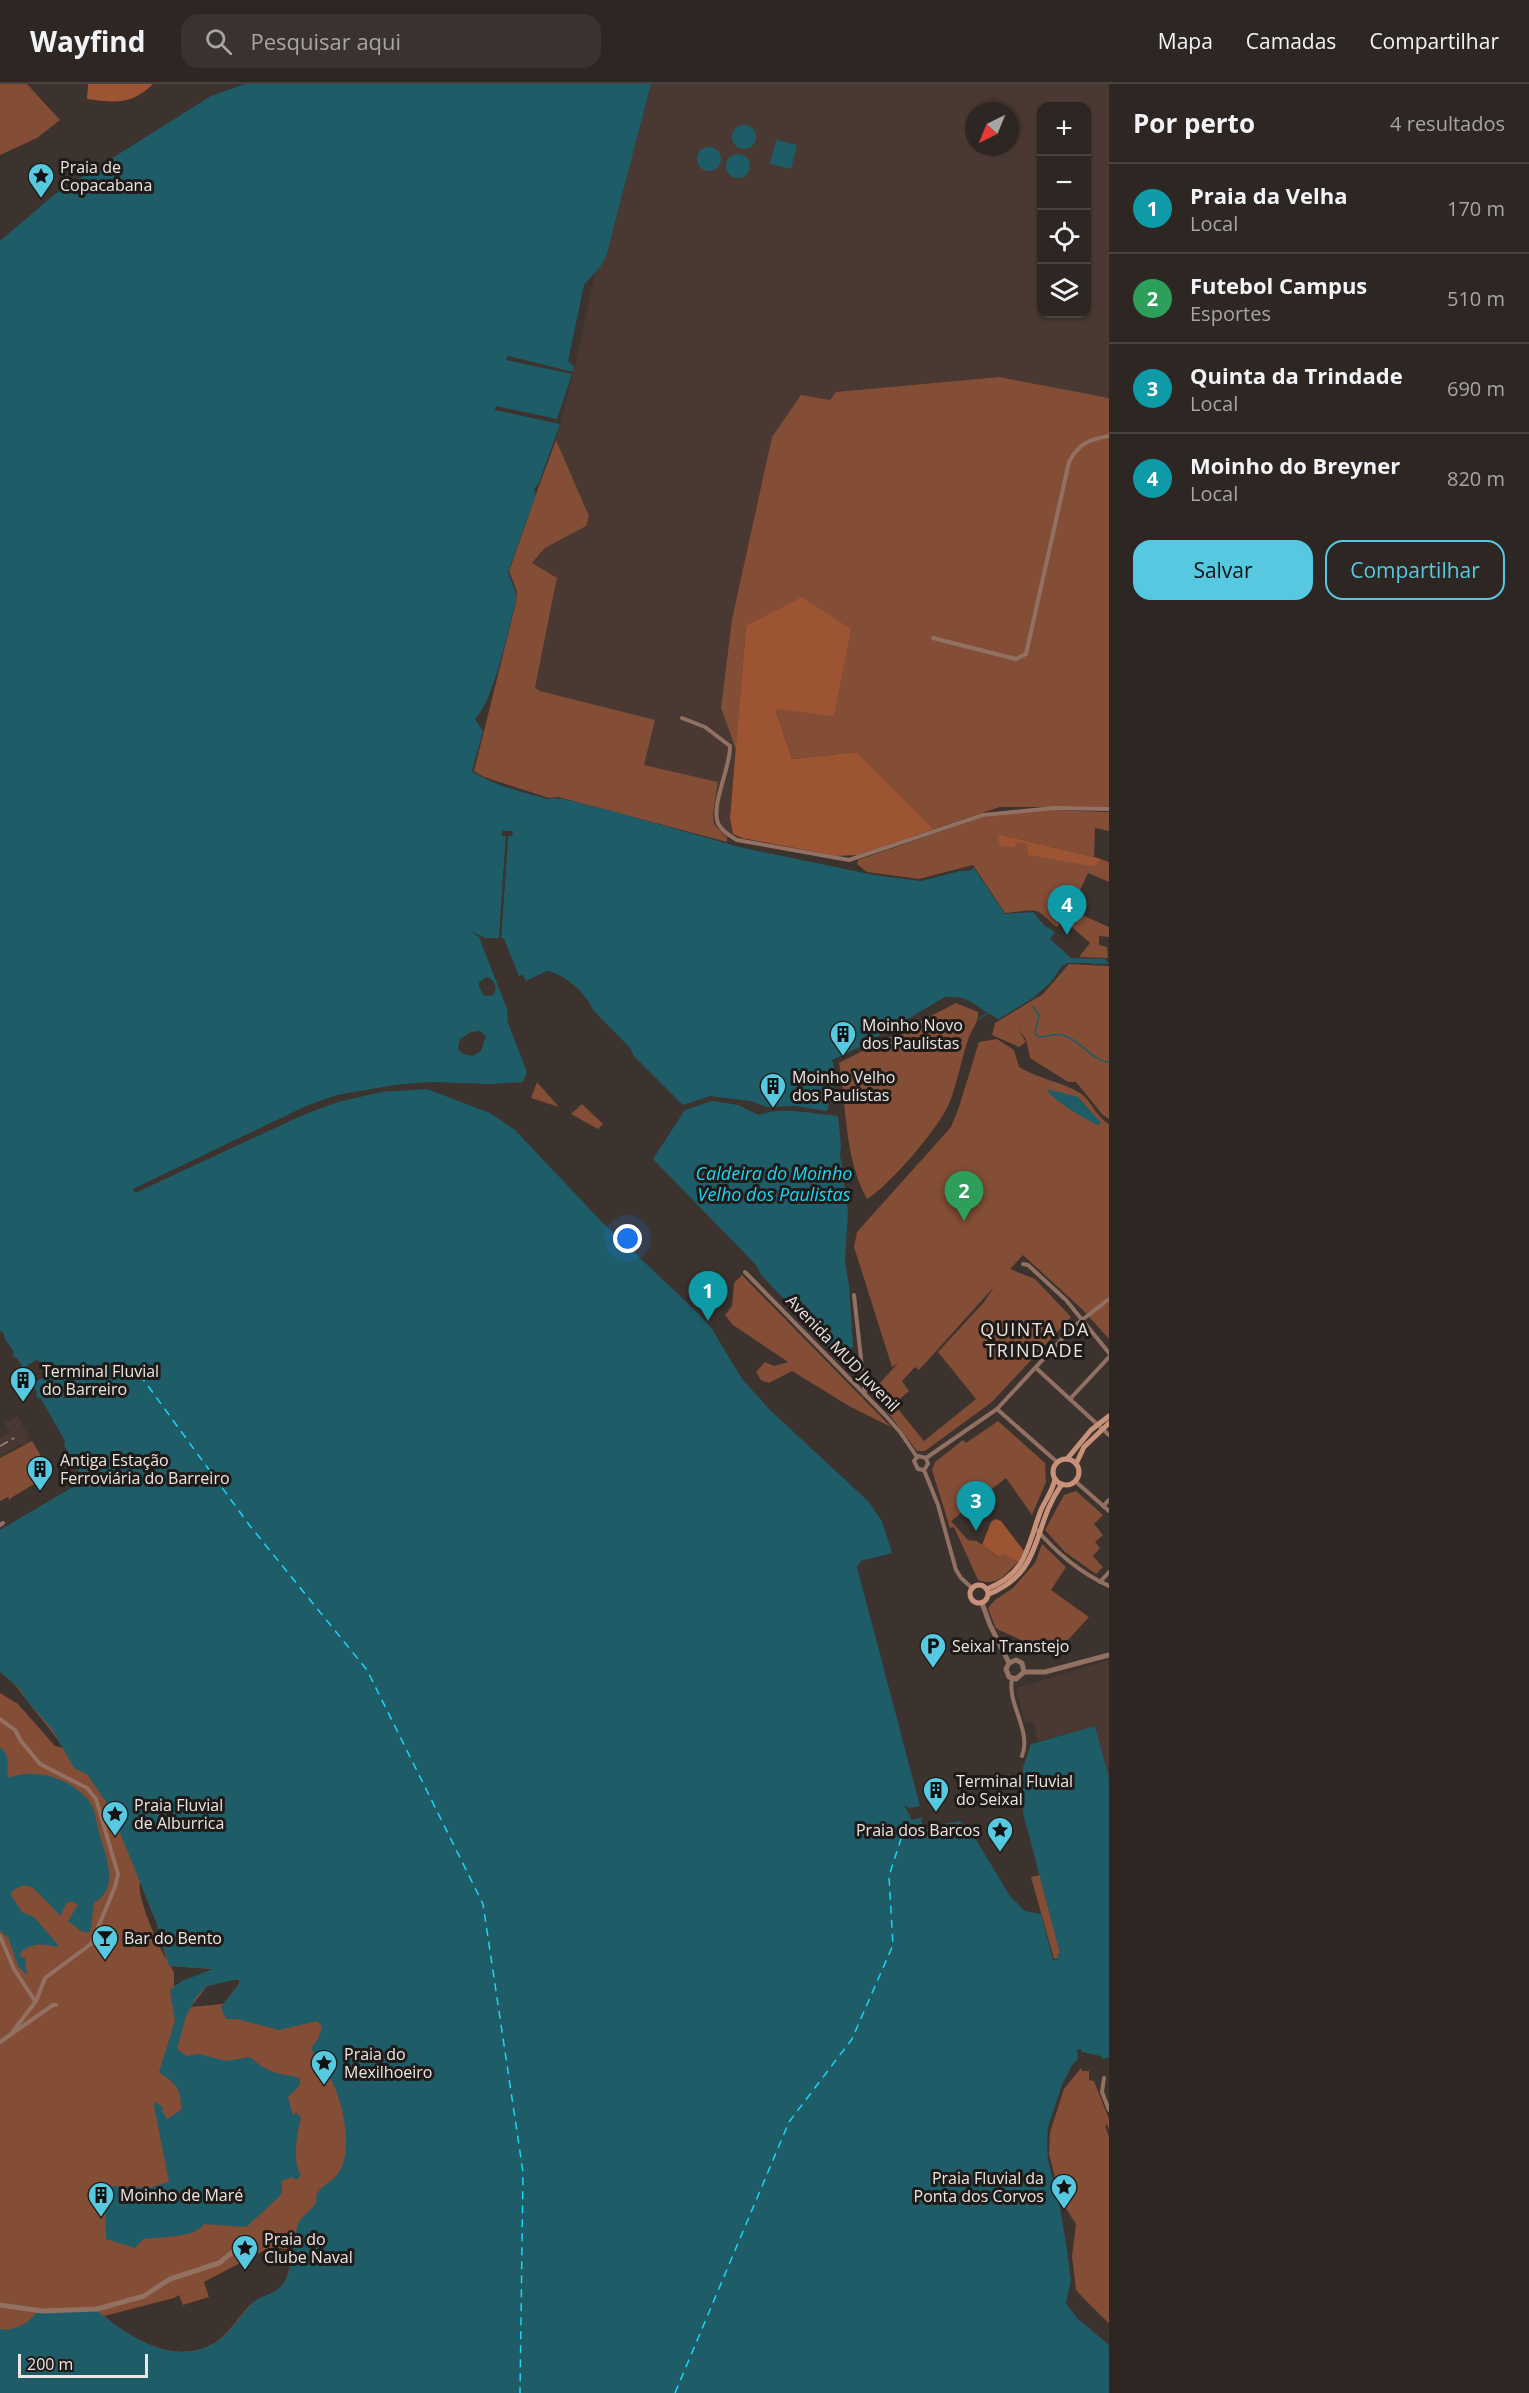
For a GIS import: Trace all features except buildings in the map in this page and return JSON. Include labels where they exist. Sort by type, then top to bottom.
[{"type":"main road","points":[[1055,1479],[1062,1484],[1069,1484],[1076,1480],[1079,1474],[1076,1464],[1084,1448],[1109,1416]]},
{"type":"main road","points":[[988,1592],[1000,1590],[1021,1574],[1030,1562],[1055,1479],[1053,1472],[1057,1462],[1067,1459],[1100,1427],[1109,1423]]},
{"type":"main road","points":[[1067,1459],[1076,1464]]},
{"type":"main road","points":[[988,1592],[980,1585],[972,1588],[971,1598],[975,1603],[982,1603],[988,1592],[1004,1581],[1020,1565],[1039,1534],[1048,1509],[1062,1484]]},
{"type":"street","points":[[933,638],[1016,659],[1026,654],[1069,462],[1075,450],[1091,439],[1109,436]]},
{"type":"street","points":[[682,718],[705,727],[730,746],[730,755],[717,805],[717,818],[719,825],[726,833],[737,840],[849,860],[983,815],[1054,807],[1109,809]]},
{"type":"street","points":[[1023,1264],[1028,1265],[1048,1283],[1082,1319],[1109,1355],[1070,1399]]},
{"type":"street","name":"Avenida MUD Juvenil","points":[[745,1272],[894,1424],[916,1458]]},
{"type":"street","points":[[854,1295],[865,1395]]},
{"type":"street","points":[[924,1470],[916,1468],[914,1461],[916,1458],[923,1456],[926,1458],[998,1409],[1082,1319],[1109,1299]]},
{"type":"street","points":[[1036,1368],[1109,1435]]},
{"type":"street","points":[[865,1395],[870,1390]]},
{"type":"street","points":[[998,1409],[1057,1462]]},
{"type":"street","points":[[924,1470],[928,1464],[926,1458]]},
{"type":"street","points":[[924,1470],[938,1505],[956,1570],[960,1578],[972,1588]]},
{"type":"street","points":[[1076,1480],[1109,1511]]},
{"type":"street","points":[[1103,1506],[1109,1500]]},
{"type":"street","points":[[1039,1534],[1066,1560],[1109,1586]]},
{"type":"street","points":[[1100,1582],[1109,1572]]},
{"type":"street","points":[[982,1603],[990,1625],[1010,1663]]},
{"type":"street","points":[[1024,1672],[1045,1672],[1109,1655]]},
{"type":"street","points":[[1019,1661],[1024,1666],[1024,1672],[1020,1678],[1012,1678],[1006,1670],[1010,1663],[1019,1661]]},
{"type":"street","points":[[1012,1678],[1012,1692],[1025,1744],[1022,1756]]},
{"type":"street","points":[[0,1719],[15,1730],[40,1764],[87,1788],[96,1799],[118,1874],[115,1887],[91,1944],[45,1978],[36,2001],[11,2034]]},
{"type":"street","points":[[0,1936],[14,1969],[36,2001]]},
{"type":"street","points":[[0,2042],[52,2005],[56,2005]]},
{"type":"street","points":[[1104,2078],[1102,2092],[1109,2110]]},
{"type":"street","points":[[0,2306],[42,2311],[96,2309],[144,2296],[170,2279],[219,2263],[248,2240]]},
{"type":"shaded area","points":[[0,84],[27,84],[60,120],[37,138],[0,155]]},
{"type":"shaded area","points":[[88,84],[153,84],[137,96],[115,102],[87,99]]},
{"type":"shaded area","points":[[651,84],[1109,84],[1109,398],[999,377],[836,392],[830,400],[772,438],[732,619],[721,708],[736,750],[730,818],[733,834],[727,838],[714,824],[713,814],[718,782],[644,765],[535,688],[556,586],[532,564],[545,548],[586,526],[589,516],[556,440],[595,273],[606,257]]},
{"type":"shaded area","points":[[999,377],[1109,398],[1109,807],[1000,807],[934,829],[857,752],[792,759],[746,626],[736,750],[721,708],[732,619],[772,437],[801,395],[830,400],[836,392]]},
{"type":"shaded area","points":[[556,440],[589,516],[586,526],[545,548],[532,563],[557,578],[535,688],[655,720],[644,765],[718,782],[713,814],[714,824],[727,838],[727,842],[558,797],[549,798],[484,777],[474,771],[516,602],[517,592],[509,571],[532,506],[532,490],[535,497]]},
{"type":"shaded area","points":[[802,597],[851,629],[834,716],[775,709],[792,759],[857,752],[934,829],[858,855],[837,856],[742,838],[733,834],[730,818],[746,626]]},
{"type":"shaded area","points":[[1050,810],[1109,812],[1109,831],[1095,828],[1094,857],[998,834],[1096,867],[1101,859],[1109,862],[1109,882],[1088,873],[1071,910],[1109,927],[1109,937],[1099,936],[1099,945],[1107,947],[1108,958],[1079,957],[1090,943],[1073,928],[1067,916],[1057,927],[1039,912],[1005,913],[973,865],[919,879],[867,872],[857,864],[858,860],[983,817],[1012,812]]},
{"type":"shaded area","points":[[998,834],[1101,859],[1096,867],[1028,855],[1027,844],[1018,842],[1014,848],[999,845]]},
{"type":"shaded area","points":[[1069,964],[1109,966],[1109,1119],[1102,1114],[1076,1082],[1068,1082],[1030,1058],[1026,1039],[1018,1029],[1026,1042],[1019,1047],[992,1035],[995,1023],[1043,994]]},
{"type":"shaded area","points":[[956,1003],[978,1012],[978,1016],[966,1045],[949,1104],[912,1156],[877,1192],[867,1199],[850,1149],[839,1063]]},
{"type":"shaded area","points":[[997,1039],[1014,1050],[1019,1067],[1080,1093],[1109,1124],[1109,1339],[1083,1310],[1023,1255],[1010,1269],[1035,1279],[1071,1317],[992,1402],[925,1451],[917,1451],[872,1392],[898,1363],[892,1367],[854,1247],[857,1232],[951,1127],[979,1042]],"holes":[[[994,1287],[985,1301],[938,1352],[976,1399],[924,1441],[894,1404],[909,1391],[902,1381],[915,1367],[919,1370]]]},
{"type":"shaded area","points":[[537,1082],[559,1107],[531,1098]]},
{"type":"shaded area","points":[[582,1104],[603,1124],[598,1129],[571,1114]]},
{"type":"shaded area","points":[[742,1275],[891,1427],[849,1406],[792,1371],[769,1383],[761,1380],[756,1372],[765,1362],[774,1366],[788,1362],[733,1325],[725,1315],[732,1306],[734,1283]]},
{"type":"shaded area","points":[[17,1416],[30,1438],[27,1439],[29,1443],[23,1446],[21,1444],[0,1456],[0,1438],[10,1432],[5,1423]]},
{"type":"shaded area","points":[[998,1421],[1045,1463],[1046,1482],[1032,1515],[1006,1478],[951,1521],[968,1540],[977,1541],[997,1557],[1003,1554],[1018,1562],[996,1581],[985,1582],[978,1580],[954,1527],[950,1528],[932,1470],[935,1462],[963,1440],[966,1443]]},
{"type":"shaded area","points":[[32,1441],[50,1471],[49,1475],[11,1498],[10,1501],[8,1497],[0,1501],[0,1458]]},
{"type":"shaded area","points":[[1076,1491],[1103,1515],[1094,1524],[1103,1535],[1095,1542],[1100,1548],[1093,1556],[1103,1567],[1096,1574],[1065,1552],[1045,1530],[1064,1495]]},
{"type":"shaded area","points":[[995,1519],[1001,1521],[1024,1551],[1018,1562],[1003,1554],[998,1557],[982,1545],[991,1522]]},
{"type":"shaded area","points":[[1042,1544],[1066,1567],[1051,1590],[1089,1617],[1068,1640],[1041,1649],[995,1627],[988,1608],[995,1600],[1013,1588],[1035,1563]]},
{"type":"shaded area","points":[[0,1631],[275,1909],[363,2120],[292,2350],[0,2363],[0,1693],[18,1704],[55,1746],[63,1748],[16,1686],[0,1672]],"holes":[[[140,1882],[157,1924],[166,1959],[149,1920]],[[171,1966],[213,1969],[174,1986],[174,1973]],[[235,1979],[239,1980],[239,1984],[223,2004],[191,2007],[207,1986]],[[269,2248],[292,2251],[289,2270],[281,2287],[271,2295],[252,2303],[220,2339],[206,2347],[191,2351],[160,2348],[130,2335],[104,2316],[179,2295],[183,2305],[209,2297],[204,2282]]]},
{"type":"shaded area","points":[[1109,1660],[1109,1780],[1095,1727],[1038,1741],[1033,1721],[1025,1723],[1016,1688]]},
{"type":"shaded area","points":[[1040,1875],[1060,1953],[1058,1958],[1054,1959],[1031,1877]]},
{"type":"shaded area","points":[[1081,2068],[1082,2071],[1089,2071],[1089,2080],[1094,2081],[1109,2119],[1109,2130],[1107,2124],[1105,2126],[1109,2137],[1109,2323],[1076,2290],[1072,2256],[1076,2224],[1061,2201],[1049,2154],[1050,2132],[1064,2089]]},
{"type":"water","points":[[245,84],[651,84],[606,257],[584,285],[568,361],[574,366],[573,372],[508,356],[506,360],[572,374],[557,419],[496,406],[495,410],[560,424],[539,483],[534,489],[536,495],[508,572],[516,593],[516,601],[494,681],[482,710],[475,719],[483,731],[472,771],[499,785],[548,799],[568,800],[739,847],[874,875],[921,881],[974,868],[1005,914],[1033,912],[1045,926],[1055,932],[1050,939],[1071,958],[1106,959],[1107,963],[1068,963],[1062,966],[1051,982],[1033,998],[999,1019],[962,998],[945,997],[858,1048],[832,1060],[834,1078],[827,1111],[795,1106],[767,1107],[750,1101],[710,1096],[683,1105],[634,1056],[630,1048],[593,1010],[574,985],[561,976],[547,971],[526,981],[523,975],[519,976],[504,939],[501,938],[508,836],[513,832],[503,831],[506,836],[499,938],[486,938],[470,931],[479,937],[507,1009],[508,1023],[527,1072],[523,1082],[489,1084],[431,1082],[395,1085],[337,1095],[306,1106],[133,1189],[135,1193],[303,1115],[338,1102],[381,1092],[427,1089],[490,1113],[515,1130],[600,1220],[699,1314],[712,1329],[742,1379],[770,1410],[868,1501],[882,1521],[892,1553],[861,1561],[857,1567],[920,1806],[909,1808],[904,1805],[912,1820],[923,1817],[921,1821],[924,1827],[960,1821],[974,1836],[1010,1896],[1025,1911],[1041,1914],[1053,1960],[1058,1959],[1060,1953],[1023,1813],[1023,1767],[1031,1744],[1095,1726],[1109,1778],[1109,2057],[1104,2059],[1082,2052],[1081,2049],[1077,2050],[1078,2059],[1072,2065],[1062,2085],[1048,2127],[1047,2144],[1071,2280],[1066,2303],[1077,2318],[1109,2345],[1109,2393],[0,2393],[0,2329],[20,2326],[36,2313],[96,2310],[138,2339],[170,2351],[187,2352],[203,2348],[219,2340],[253,2303],[282,2286],[290,2268],[298,2224],[316,2203],[319,2191],[334,2178],[341,2168],[346,2148],[343,2115],[336,2090],[311,2049],[319,2037],[322,2026],[317,2021],[279,2030],[237,2019],[226,2019],[221,2007],[239,1984],[239,1979],[207,1986],[197,1996],[186,2016],[177,2049],[187,2056],[199,2054],[226,2061],[250,2057],[268,2070],[300,2079],[300,2085],[288,2097],[293,2116],[296,2112],[301,2118],[296,2155],[301,2175],[296,2180],[292,2177],[282,2181],[282,2192],[278,2198],[246,2227],[204,2224],[200,2229],[185,2234],[143,2239],[135,2248],[106,2239],[105,2204],[110,2203],[109,2186],[149,2188],[169,2182],[154,2105],[155,2102],[163,2107],[162,2111],[167,2119],[181,2110],[177,2088],[159,2072],[175,2021],[170,1990],[182,1981],[213,1969],[169,1966],[157,1924],[110,1808],[87,1774],[74,1768],[52,1729],[19,1688],[0,1672],[0,1530],[81,1482],[83,1485],[85,1483],[64,1445],[65,1441],[41,1399],[36,1397],[37,1393],[32,1383],[47,1376],[38,1359],[23,1368],[13,1356],[14,1352],[3,1332],[0,1331],[0,241],[55,194],[211,96]],"holes":[[[487,977],[494,982],[495,990],[493,995],[484,996],[479,982]],[[480,1031],[486,1036],[481,1051],[472,1056],[463,1054],[458,1049],[460,1039],[471,1032]]]},
{"type":"water","points":[[744,125],[753,128],[756,137],[753,146],[744,149],[735,146],[732,137],[735,128]]},
{"type":"water","points":[[776,140],[797,145],[791,169],[770,164]]},
{"type":"water","points":[[709,147],[714,148],[720,154],[720,164],[714,170],[709,171],[704,170],[698,164],[697,159],[698,154],[704,148]]},
{"type":"water","points":[[738,154],[747,157],[750,166],[747,175],[738,178],[729,175],[726,166],[729,157]]},
{"type":"water","points":[[1047,1089],[1078,1097],[1101,1123],[1098,1125],[1077,1114],[1054,1098]]},
{"type":"water","name":"Caldeira do Moinho Velho dos Paulistas","points":[[712,1101],[738,1105],[759,1115],[768,1112],[798,1111],[838,1116],[840,1154],[848,1212],[845,1262],[853,1346],[849,1354],[835,1356],[827,1344],[761,1275],[756,1265],[653,1159],[685,1110]]},
{"type":"water","points":[[0,1747],[8,1759],[9,1778],[30,1774],[52,1777],[82,1793],[94,1812],[109,1870],[107,1888],[94,1903],[90,1933],[81,1931],[68,1921],[78,1905],[72,1901],[66,1903],[61,1916],[32,1887],[24,1885],[12,1891],[11,1895],[22,1912],[34,1917],[58,1945],[56,1947],[33,1945],[21,1952],[20,1956],[25,1958],[27,1975],[18,1966],[9,1939],[0,1930]]},
{"type":"pier","points":[[502,831],[513,831],[512,836],[508,836],[499,941],[506,836],[502,836]]},
{"type":"waterway","points":[[1092,963],[1109,963]]},
{"type":"waterway","points":[[1033,1006],[1039,1015],[1035,1033],[1039,1037],[1063,1035],[1103,1061],[1109,1062]]},
{"type":"waterway","points":[[979,1019],[989,1012]]},
{"type":"ferry route","points":[[42,1367],[140,1375],[250,1526],[367,1670],[483,1904],[523,2172],[520,2393]]},
{"type":"ferry route","points":[[675,2393],[789,2122],[852,2039],[893,1945],[889,1876],[907,1820]]},
{"type":"railway","points":[[0,1446],[14,1438]]},
{"type":"place","name":"Praia de Copacabana","points":[[41,199]]},
{"type":"place","name":"Moinho do Breyner","points":[[1067,935]]},
{"type":"place","name":"Moinho Novo dos Paulistas","points":[[843,1057]]},
{"type":"place","name":"Moinho Velho dos Paulistas","points":[[773,1109]]},
{"type":"place","name":"Futebol Campus","points":[[964,1221]]},
{"type":"place","name":"Praia da Velha","points":[[708,1321]]},
{"type":"place","name":"Terminal Fluvial do Barreiro","points":[[23,1403]]},
{"type":"place","name":"Antiga Estação Ferroviária do Barreiro","points":[[40,1492]]},
{"type":"place","name":"Quinta da Trindade","points":[[976,1531]]},
{"type":"place","name":"Seixal Transtejo","points":[[933,1669]]},
{"type":"place","name":"Terminal Fluvial do Seixal","points":[[936,1813]]},
{"type":"place","name":"Praia Fluvial de Alburrica","points":[[115,1837]]},
{"type":"place","name":"Praia dos Barcos","points":[[1000,1853]]},
{"type":"place","name":"Bar do Bento","points":[[105,1961]]},
{"type":"place","name":"Praia do Mexilhoeiro","points":[[324,2086]]},
{"type":"place","name":"Praia Fluvial da Ponta dos Corvos","points":[[1064,2210]]},
{"type":"place","name":"Moinho de Maré","points":[[101,2218]]},
{"type":"place","name":"Praia do Clube Naval","points":[[245,2271]]},
{"type":"district","name":"QUINTA DA TRINDADE","points":[[1035,1340]]}]
